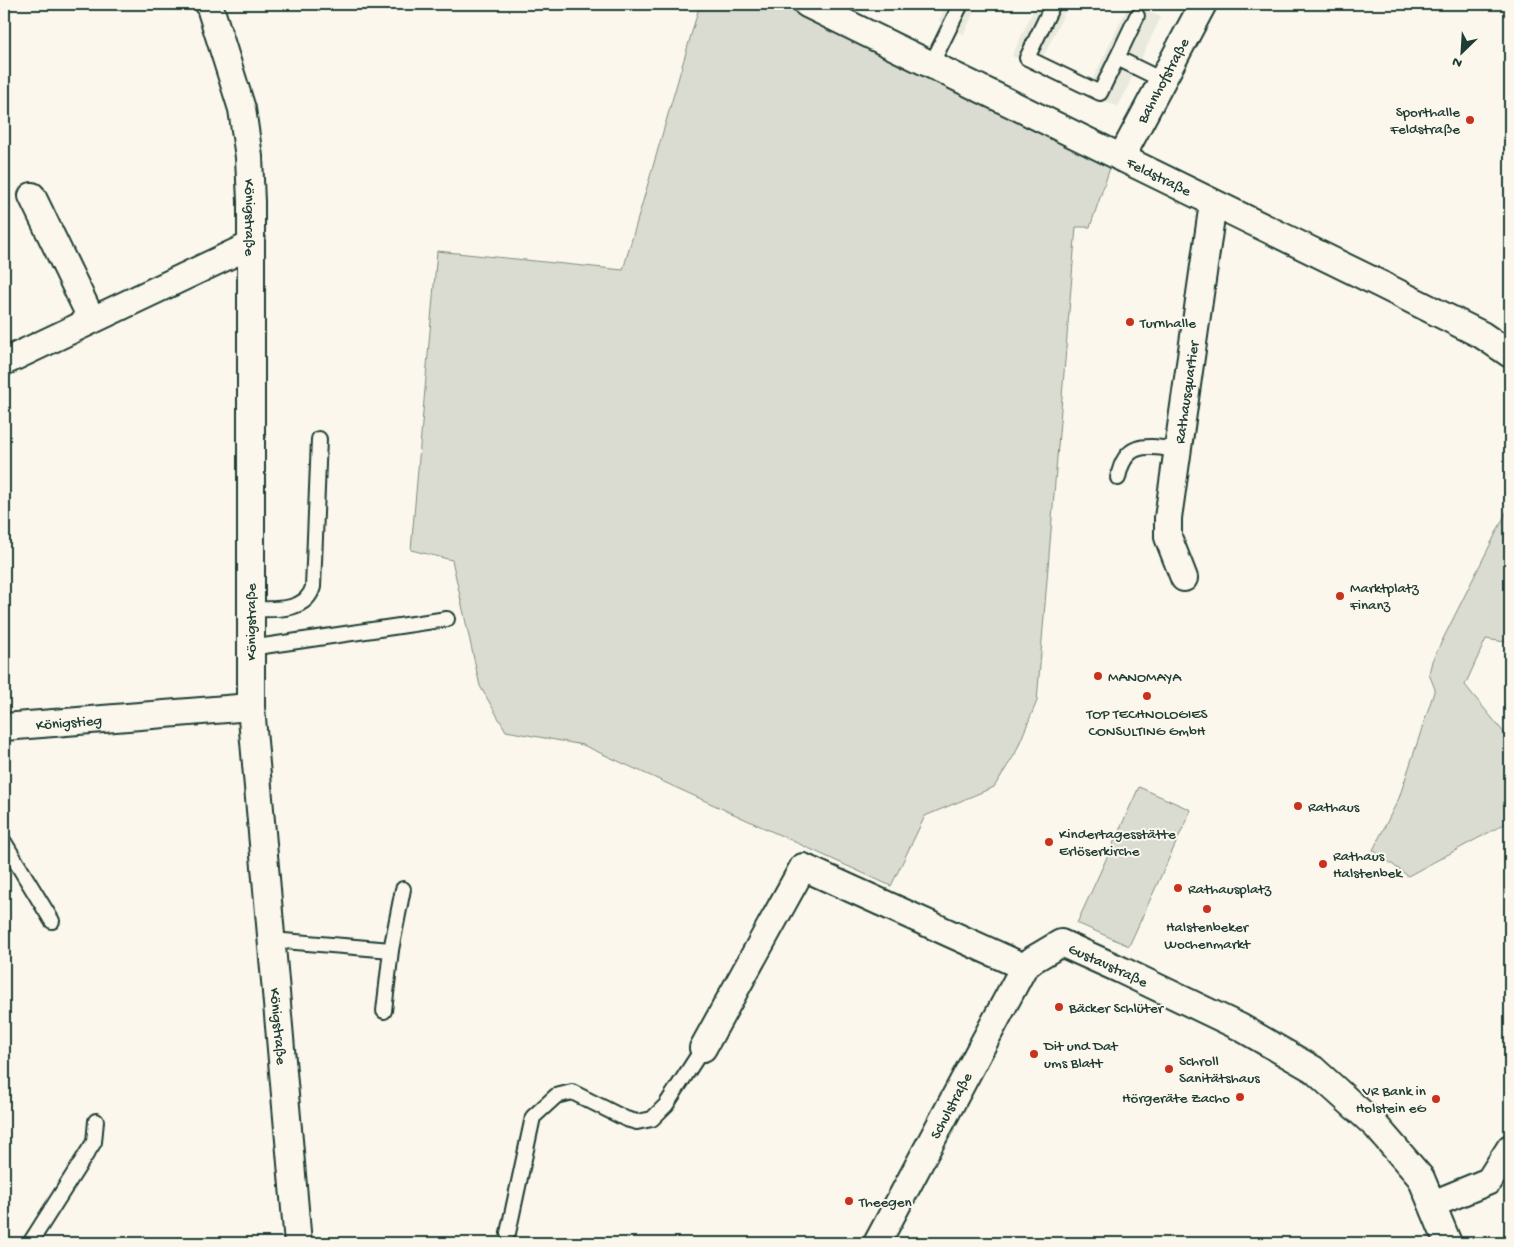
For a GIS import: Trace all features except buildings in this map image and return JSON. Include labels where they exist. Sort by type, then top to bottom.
[{"type":"street","name":"Königstraße","points":[[209,4],[242,109],[249,157],[251,245],[250,707],[298,1243]]},
{"type":"street","name":"Feldstraße","points":[[807,4],[1399,293],[1482,335],[1510,354]]},
{"type":"street","name":"Bahnhofstraße","points":[[1121,158],[1203,4]]},
{"type":"street","points":[[32,196],[92,320]]},
{"type":"street","name":"Rathausquartier","points":[[1184,578],[1168,537],[1168,518],[1213,203]]},
{"type":"street","points":[[4,362],[251,245]]},
{"type":"street","name":"Königstieg","points":[[4,727],[132,707],[250,707]]},
{"type":"street","points":[[703,1048],[803,867],[1024,967]]},
{"type":"street","name":"Gustavstraße","points":[[1024,967],[1061,943],[1205,1010],[1268,1043],[1313,1070],[1376,1126],[1421,1178],[1448,1243]]},
{"type":"street","name":"Schulstraße","points":[[878,1243],[1024,967]]},
{"type":"street","points":[[1433,1204],[1489,1181],[1510,1148]]},
{"type":"lane","points":[[931,65],[961,4]]},
{"type":"lane","points":[[1053,4],[1027,58],[1100,93],[1137,16]]},
{"type":"lane","points":[[1117,58],[1162,80]]},
{"type":"lane","points":[[250,609],[280,608],[300,604],[310,597],[313,588],[319,439]]},
{"type":"lane","points":[[1118,478],[1120,464],[1125,456],[1134,449],[1146,446],[1178,450]]},
{"type":"lane","points":[[250,648],[447,619]]},
{"type":"lane","points":[[4,842],[52,921]]},
{"type":"lane","points":[[384,1011],[391,950],[403,890]]},
{"type":"lane","points":[[272,940],[391,950]]},
{"type":"lane","points":[[508,1233],[533,1117],[556,1096],[572,1092],[626,1119],[637,1122],[652,1119],[666,1105],[703,1048]]},
{"type":"lane","points":[[30,1243],[94,1142],[96,1121]]},
{"type":"shaded area","points":[[700,4],[807,4],[1113,159],[1090,227],[1076,227],[1037,701],[1015,754],[994,787],[925,816],[891,886],[583,745],[506,731],[480,686],[452,560],[411,550],[437,251],[623,270]]},
{"type":"shaded area","points":[[947,4],[977,4],[964,34],[939,21]]},
{"type":"shaded area","points":[[1036,4],[1069,4],[1043,57],[1092,81],[1129,4],[1161,17],[1118,107],[1012,56]]},
{"type":"shaded area","points":[[1510,505],[1510,631],[1505,642],[1486,639],[1465,685],[1505,734],[1510,746],[1510,821],[1408,876],[1373,850],[1399,798],[1435,689],[1429,674],[1432,661]]},
{"type":"shaded area","points":[[1139,787],[1191,810],[1129,946],[1077,923]]},
{"type":"place","name":"Sporthalle Feldstraße","points":[[1470,120]]},
{"type":"place","name":"Turnhalle","points":[[1130,322]]},
{"type":"place","name":"Marktplatz Finanz","points":[[1340,596]]},
{"type":"place","name":"MANOMAYA","points":[[1098,676]]},
{"type":"place","name":"TOP TECHNOLOGIES CONSULTING GmbH","points":[[1147,696]]},
{"type":"place","name":"Rathaus","points":[[1298,806]]},
{"type":"place","name":"Kindertagesstätte Erlöserkirche","points":[[1049,842]]},
{"type":"place","name":"Rathaus Halstenbek","points":[[1323,864]]},
{"type":"place","name":"Rathausplatz","points":[[1178,888]]},
{"type":"place","name":"Halstenbeker Wochenmarkt","points":[[1207,909]]},
{"type":"place","name":"Bäcker Schlüter","points":[[1059,1007]]},
{"type":"place","name":"Dit und Dat ums Blatt","points":[[1034,1054]]},
{"type":"place","name":"Schroll Sanitätshaus","points":[[1169,1069]]},
{"type":"place","name":"Hörgeräte Zacho","points":[[1240,1097]]},
{"type":"place","name":"VR Bank in Holstein eG","points":[[1436,1099]]},
{"type":"place","name":"Theegen","points":[[849,1201]]}]
